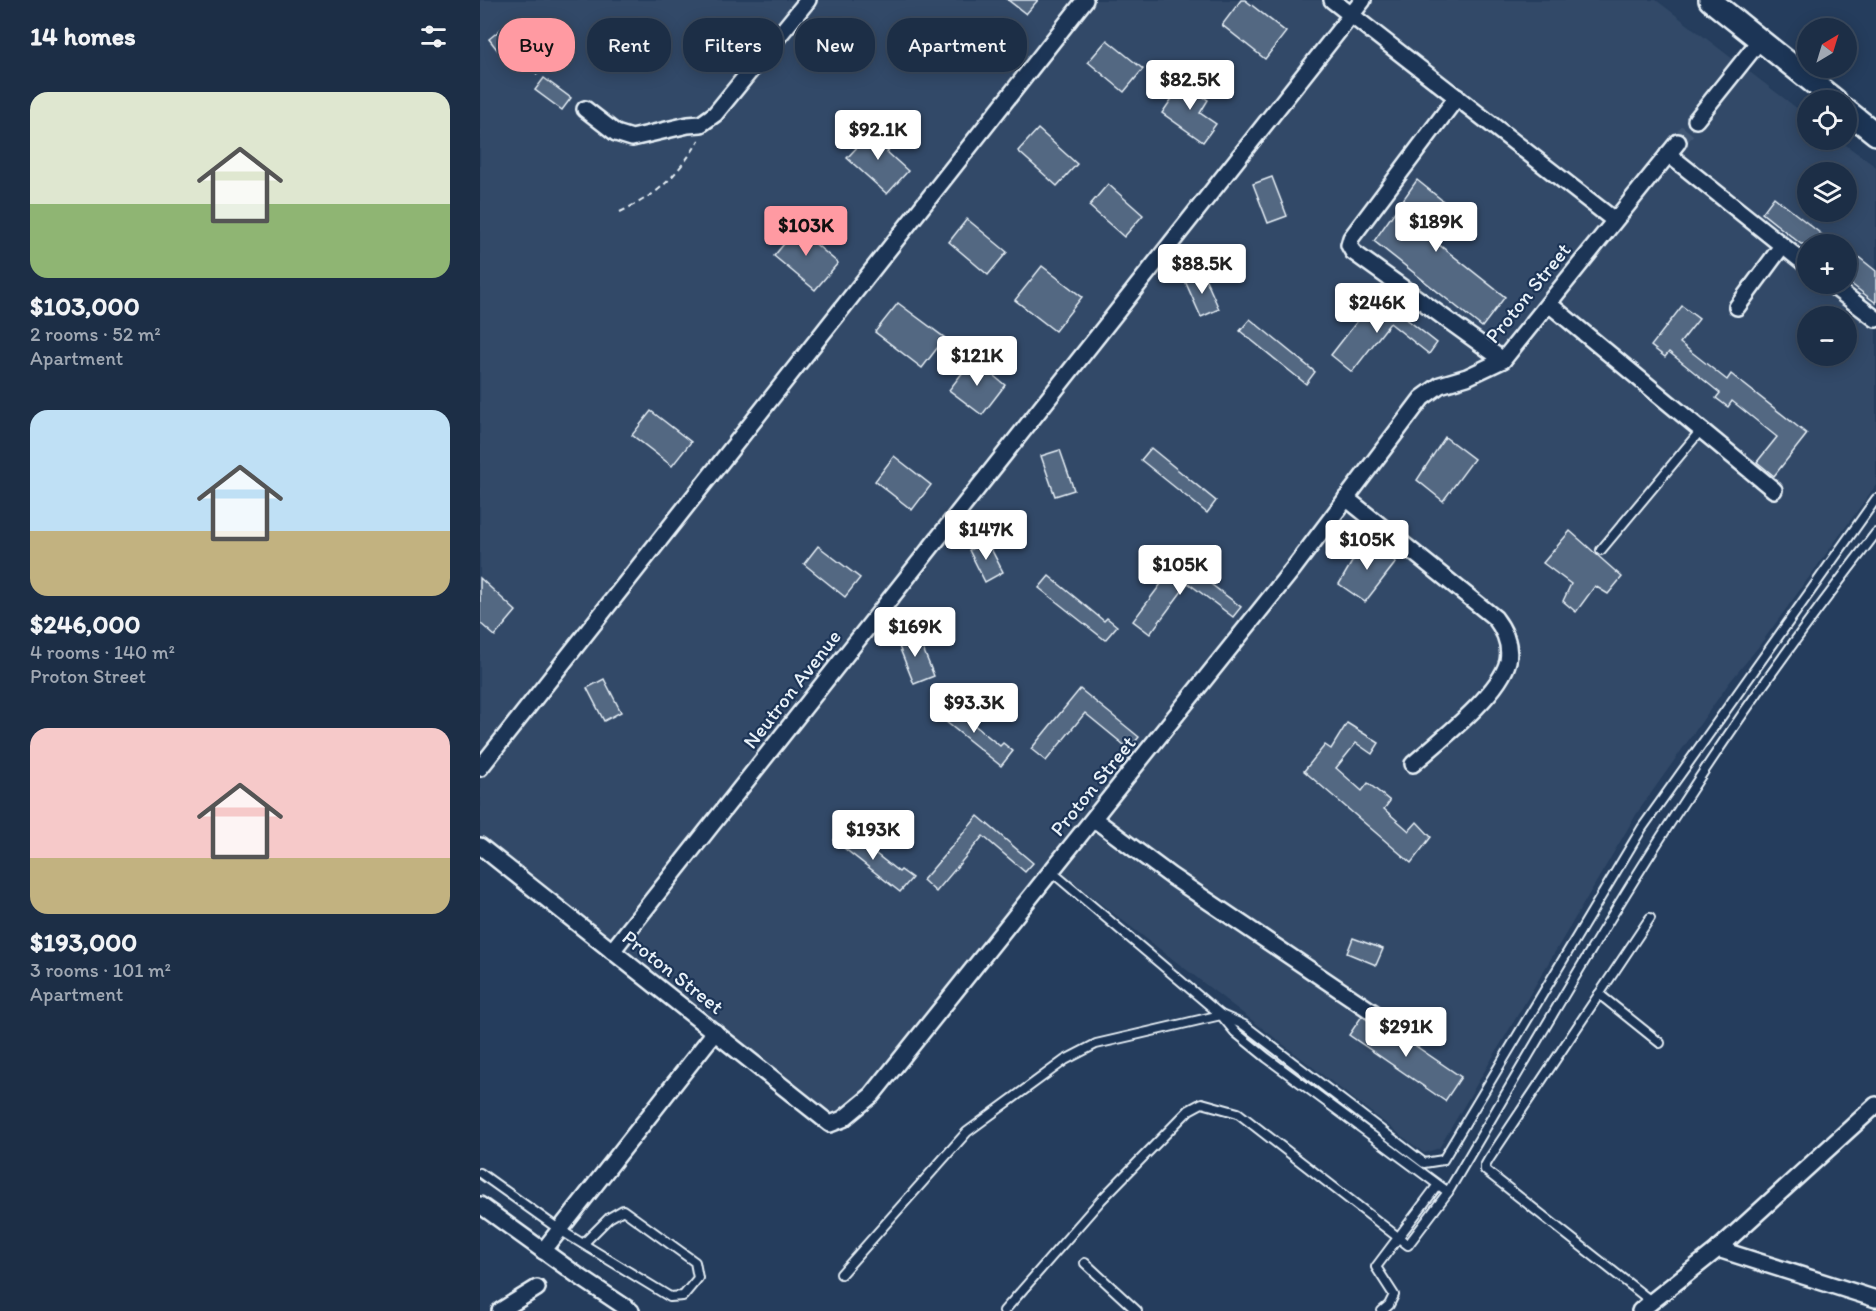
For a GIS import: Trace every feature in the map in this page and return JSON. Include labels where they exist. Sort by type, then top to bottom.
[{"type":"main road","points":[[1710,0],[1822,90]]},
{"type":"main road","points":[[1857,119],[1876,134]]},
{"type":"street","points":[[585,109],[616,133],[632,138],[708,121],[808,0]]},
{"type":"street","points":[[480,768],[1085,0]]},
{"type":"street","points":[[1332,0],[1614,220]]},
{"type":"street","name":"Neutron Avenue","points":[[612,951],[1363,0]]},
{"type":"street","points":[[1696,120],[1760,40]]},
{"type":"street","points":[[1456,97],[1351,238],[1349,245],[1353,252],[1503,360]]},
{"type":"street","name":"Proton Street","points":[[480,846],[830,1124],[843,1119],[872,1095],[1052,872],[1293,569],[1422,398],[1440,385],[1467,377],[1503,360],[1678,142]]},
{"type":"street","points":[[1668,154],[1797,258]]},
{"type":"street","points":[[1737,308],[1782,246]]},
{"type":"street","points":[[1843,294],[1876,319]]},
{"type":"street","points":[[1549,304],[1774,490]]},
{"type":"street","points":[[1346,498],[1496,618],[1508,639],[1508,662],[1498,681],[1482,701],[1413,764]]},
{"type":"street","points":[[1094,819],[1171,876],[1383,1019]]},
{"type":"street","points":[[543,1251],[715,1032]]},
{"type":"street","points":[[1646,1306],[1718,1249],[1876,1105]]},
{"type":"street","points":[[480,1205],[631,1311]]},
{"type":"street","points":[[1718,1249],[1876,1299]]},
{"type":"street","points":[[500,1311],[537,1288]]},
{"type":"lane","points":[[1601,550],[1701,430]]},
{"type":"lane","points":[[841,1274],[967,1132],[1065,1060],[1096,1044],[1221,1015],[1244,1025],[1424,1163],[1443,1160],[1642,828],[1876,499]]},
{"type":"lane","points":[[1004,1311],[1101,1200],[1190,1110],[1202,1103],[1238,1113],[1408,1245],[1448,1192],[1634,880],[1684,801],[1771,674],[1876,533]]},
{"type":"lane","points":[[1052,872],[1221,1015],[1235,1032],[1267,1058],[1448,1192]]},
{"type":"lane","points":[[1646,1306],[1485,1170],[1485,1166],[1650,918]]},
{"type":"lane","points":[[1599,994],[1660,1043]]},
{"type":"lane","points":[[1267,1058],[1274,1049]]},
{"type":"lane","points":[[1319,1096],[1326,1087]]},
{"type":"lane","points":[[480,1173],[560,1230],[670,1297],[683,1296],[698,1278],[695,1262],[623,1210],[609,1218],[583,1244]]},
{"type":"lane","points":[[1382,1311],[1389,1305],[1394,1295],[1376,1266],[1437,1185]]},
{"type":"lane","points":[[1085,1263],[1137,1311]]},
{"type":"path","points":[[620,212],[650,196],[670,178],[698,142],[708,121]]},
{"type":"shaded area","points":[[480,0],[1656,0],[1797,108],[1797,150],[1853,150],[1876,167],[1876,485],[1759,646],[1729,683],[1637,813],[1439,1148],[1424,1153],[1047,862],[858,1102],[829,1119],[480,853]]},
{"type":"building","points":[[1008,0],[1038,0],[1026,14]]},
{"type":"building","points":[[1241,0],[1245,0],[1286,32],[1265,59],[1222,25]]},
{"type":"building","points":[[498,32],[498,51],[489,39]]},
{"type":"building","points":[[1107,40],[1143,69],[1124,92],[1088,62]]},
{"type":"building","points":[[544,78],[571,98],[562,110],[535,90]]},
{"type":"building","points":[[1186,78],[1202,90],[1199,94],[1208,100],[1200,113],[1216,124],[1203,142],[1162,113]]},
{"type":"building","points":[[875,128],[893,144],[887,152],[908,171],[887,194],[847,158]]},
{"type":"building","points":[[1038,129],[1077,164],[1057,186],[1018,151]]},
{"type":"building","points":[[1272,177],[1287,216],[1268,223],[1253,184]]},
{"type":"building","points":[[1417,180],[1458,213],[1437,243],[1505,297],[1482,327],[1374,241]]},
{"type":"building","points":[[1108,184],[1143,215],[1124,237],[1089,206]]},
{"type":"building","points":[[1774,197],[1797,215],[1797,222],[1806,222],[1821,234],[1797,234],[1797,241],[1762,213]]},
{"type":"building","points":[[967,219],[1007,252],[988,275],[949,242]]},
{"type":"building","points":[[803,221],[817,233],[811,240],[838,263],[815,290],[774,256]]},
{"type":"building","points":[[1857,256],[1876,271],[1876,303],[1857,288]]},
{"type":"building","points":[[1042,266],[1082,297],[1055,331],[1015,300]]},
{"type":"building","points":[[1203,273],[1219,309],[1201,317],[1185,281]]},
{"type":"building","points":[[1377,296],[1437,343],[1429,354],[1390,323],[1352,372],[1331,355]]},
{"type":"building","points":[[898,303],[945,338],[922,368],[875,332]]},
{"type":"building","points":[[1682,306],[1699,319],[1680,343],[1727,380],[1731,374],[1807,434],[1774,476],[1757,462],[1777,437],[1732,401],[1728,407],[1716,398],[1720,393],[1669,352],[1665,357],[1651,346]]},
{"type":"building","points":[[1250,319],[1315,372],[1306,384],[1240,331]]},
{"type":"building","points":[[973,359],[1005,385],[982,415],[949,390]]},
{"type":"building","points":[[651,411],[691,442],[672,466],[632,435]]},
{"type":"building","points":[[1445,437],[1474,459],[1443,501],[1417,480]]},
{"type":"building","points":[[1151,448],[1216,501],[1207,513],[1141,460]]},
{"type":"building","points":[[1060,450],[1074,490],[1055,496],[1041,456]]},
{"type":"building","points":[[894,456],[931,485],[912,510],[875,481]]},
{"type":"building","points":[[1570,531],[1622,577],[1608,594],[1595,586],[1576,612],[1563,601],[1571,584],[1543,563]]},
{"type":"building","points":[[1366,538],[1396,562],[1365,602],[1339,584]]},
{"type":"building","points":[[987,541],[1003,572],[985,582],[969,550]]},
{"type":"building","points":[[818,546],[860,578],[845,597],[804,564]]},
{"type":"building","points":[[1179,560],[1241,607],[1233,617],[1188,583],[1150,634],[1133,621]]},
{"type":"building","points":[[1049,576],[1104,621],[1107,618],[1117,626],[1105,640],[1039,588]]},
{"type":"building","points":[[480,578],[516,611],[495,636],[480,623]]},
{"type":"building","points":[[916,631],[934,676],[914,684],[896,639]]},
{"type":"building","points":[[604,679],[621,712],[604,721],[587,688]]},
{"type":"building","points":[[1080,689],[1139,737],[1129,749],[1085,713],[1046,761],[1031,749]]},
{"type":"building","points":[[945,701],[1000,746],[1003,743],[1013,751],[1001,766],[935,713]]},
{"type":"building","points":[[1347,723],[1379,743],[1372,754],[1356,743],[1336,768],[1362,791],[1368,783],[1390,801],[1384,809],[1409,831],[1417,822],[1431,837],[1411,863],[1304,771],[1325,745],[1331,749]]},
{"type":"building","points":[[978,816],[1033,863],[1025,872],[983,836],[936,892],[923,880]]},
{"type":"building","points":[[843,828],[899,872],[901,870],[912,878],[900,892],[834,840]]},
{"type":"building","points":[[1353,938],[1383,949],[1376,965],[1347,953]]},
{"type":"building","points":[[1362,1016],[1378,1027],[1383,1029],[1388,1027],[1461,1077],[1445,1101],[1349,1035]]},
{"type":"tunnel","points":[[1678,142],[1696,120]]}]
